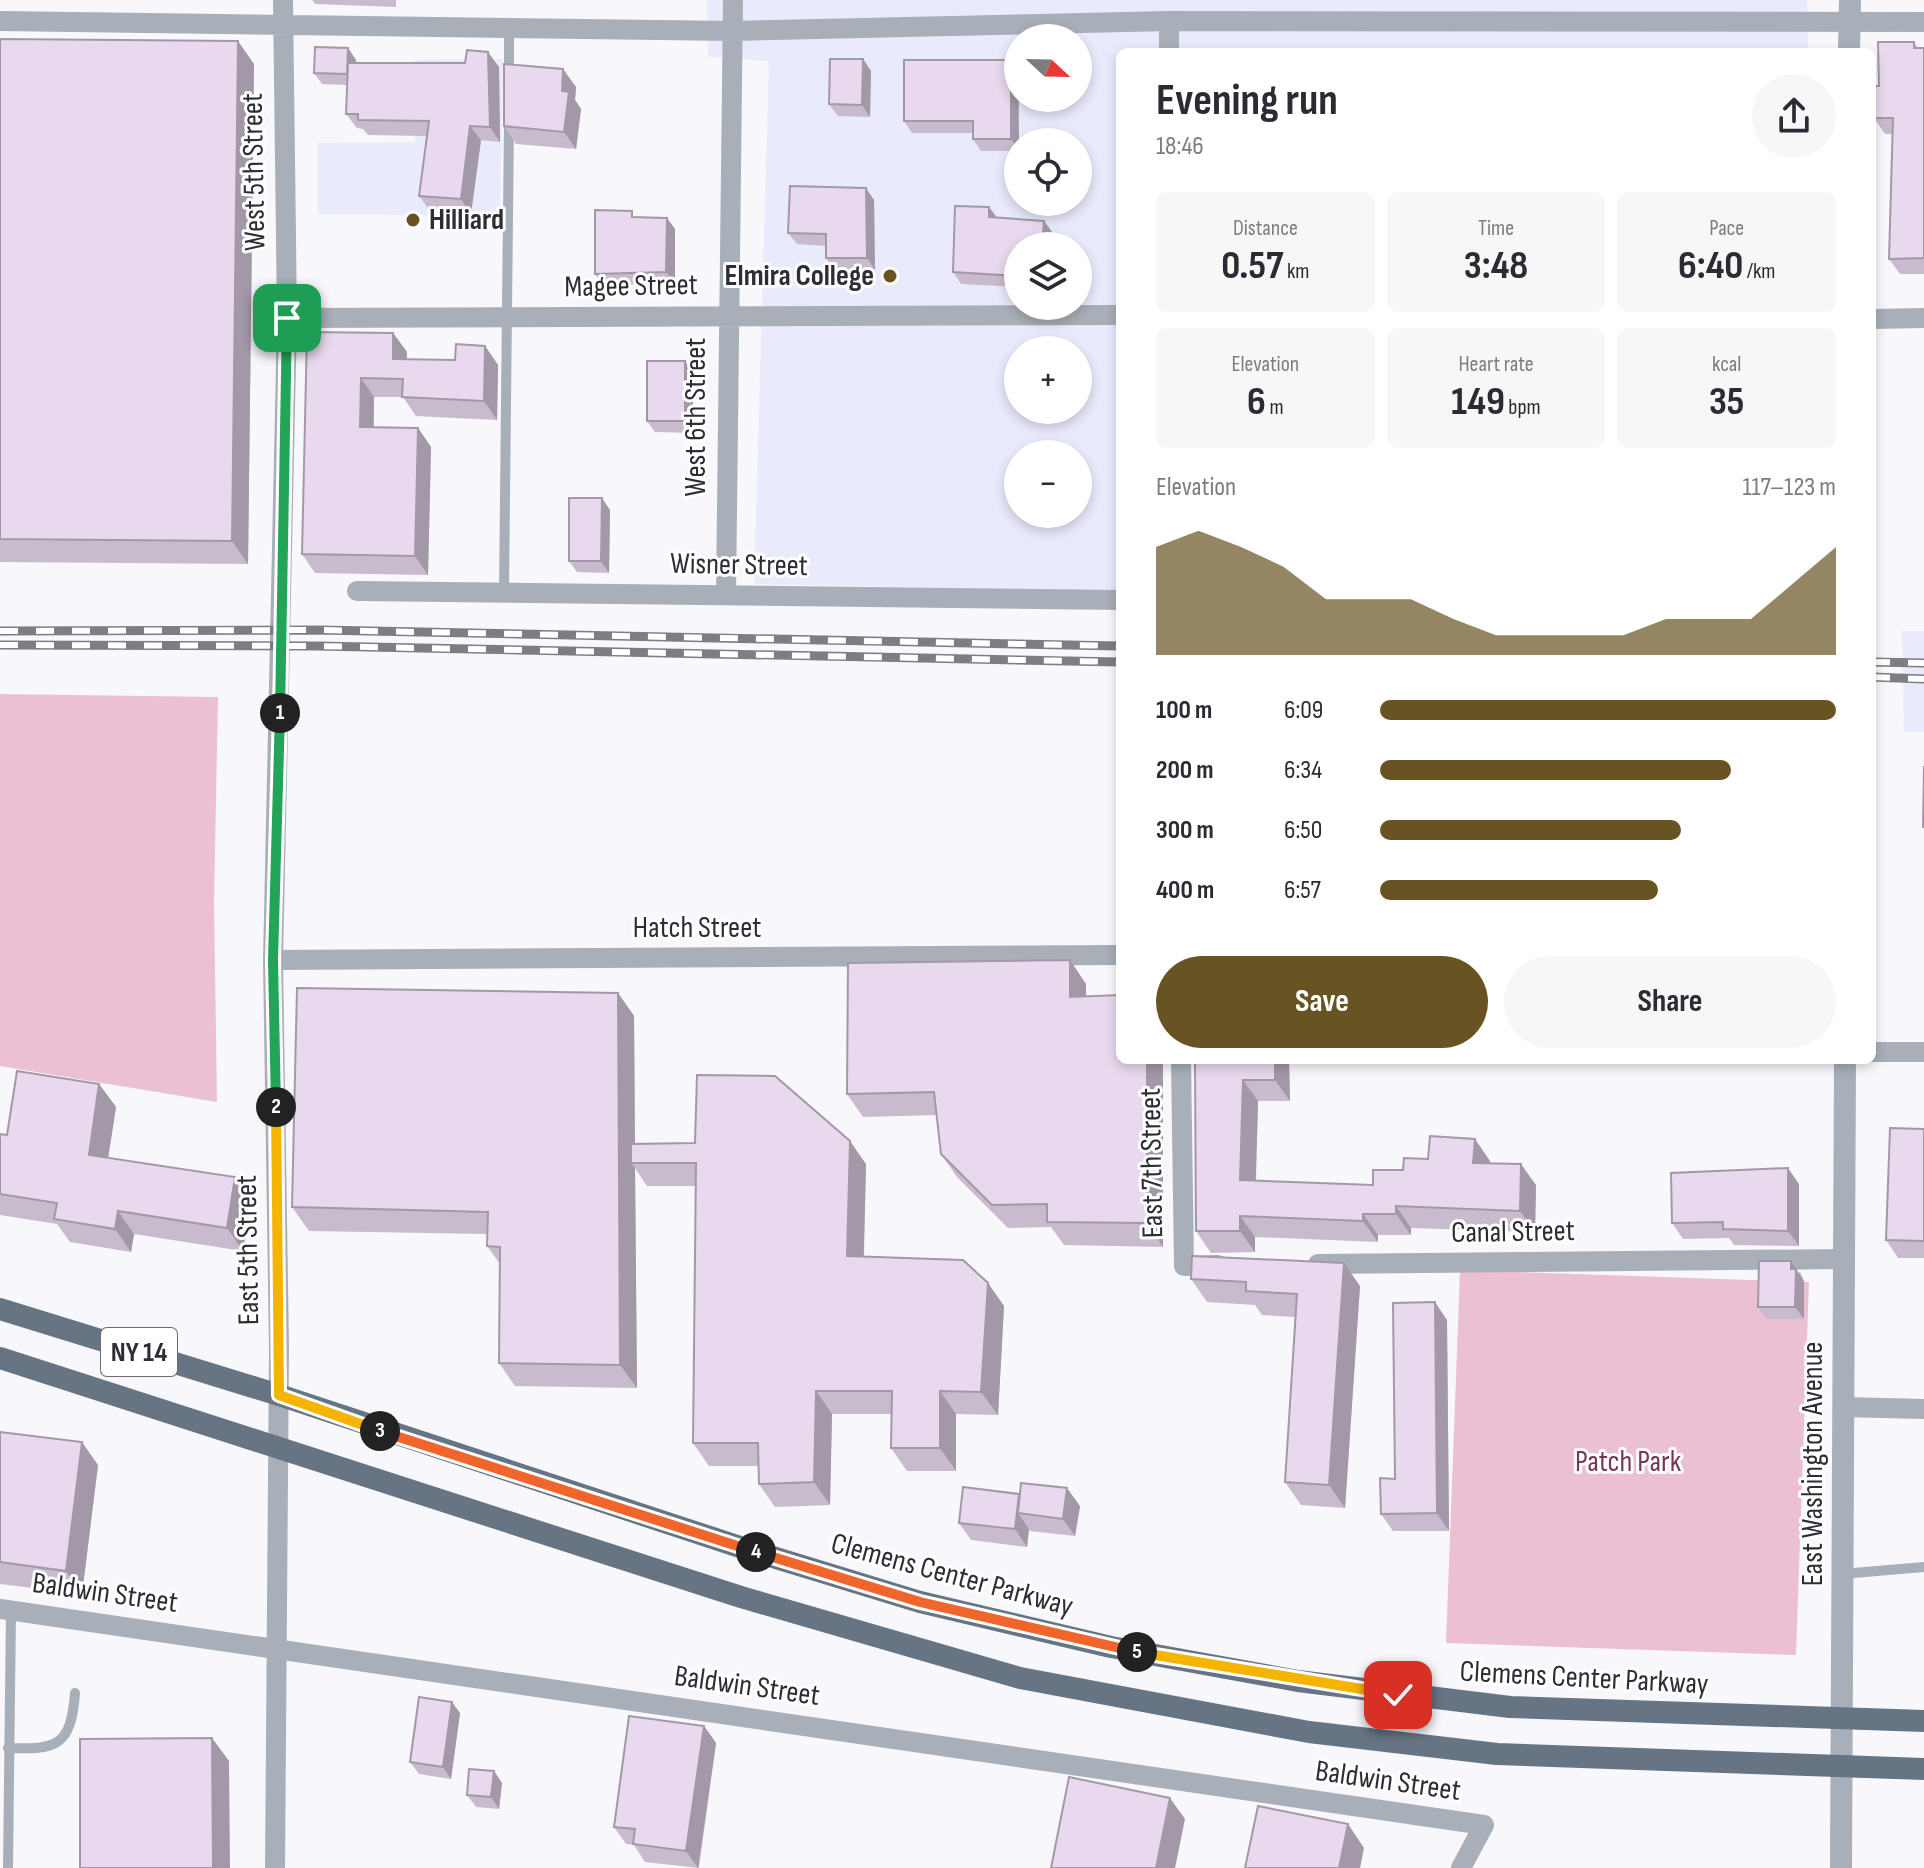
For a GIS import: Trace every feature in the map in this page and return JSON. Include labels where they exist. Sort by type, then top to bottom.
[{"type":"main road","name":"Clemens Center Parkway","points":[[0,1309],[279,1395],[875,1588],[1111,1647],[1298,1681],[1510,1707],[1924,1721]]},
{"type":"main road","name":"NY 14","points":[[0,1358],[741,1597],[1020,1678],[1309,1732],[1497,1754],[1924,1769]]},
{"type":"street","name":"West 5th Street","points":[[282,631],[287,318],[283,0]]},
{"type":"street","name":"West 6th Street","points":[[726,595],[733,0]]},
{"type":"street","points":[[0,21],[733,31],[1850,11],[1924,22]]},
{"type":"street","points":[[1849,48],[1850,11]]},
{"type":"street","points":[[1169,21],[1169,48]]},
{"type":"street","name":"Magee Street","points":[[287,318],[1116,315]]},
{"type":"street","points":[[1876,319],[1924,318]]},
{"type":"street","name":"Wisner Street","points":[[357,591],[1116,600]]},
{"type":"street","name":"East 5th Street","points":[[275,1868],[279,1395],[273,960],[282,631]]},
{"type":"street","name":"Hatch Street","points":[[273,960],[1116,955]]},
{"type":"street","points":[[1876,1052],[1924,1052]]},
{"type":"street","name":"East 7th Street","points":[[1181,1064],[1184,1266],[1246,1265]]},
{"type":"street","name":"East Washington Avenue","points":[[1841,1868],[1845,1064]]},
{"type":"street","name":"Canal Street","points":[[1293,1265],[1844,1259]]},
{"type":"street","points":[[1843,1407],[1924,1409]]},
{"type":"street","name":"Baldwin Street","points":[[5,1610],[277,1647],[1484,1825],[1461,1868]]},
{"type":"lane","points":[[509,27],[509,83]]},
{"type":"lane","points":[[504,592],[509,113]]},
{"type":"lane","points":[[1842,1574],[1924,1567]]},
{"type":"lane","points":[[5,1610],[8,1868]]},
{"type":"lane","points":[[8,1748],[43,1749],[55,1745],[67,1733],[75,1693]]},
{"type":"shaded area","name":"Elmira College","points":[[707,0],[1807,0],[1808,48],[1116,48],[1116,591],[754,584],[769,61],[708,57]]},
{"type":"shaded area","points":[[503,59],[500,216],[318,214],[318,143],[415,142],[414,60]]},
{"type":"shaded area","points":[[1902,631],[1924,631],[1924,732],[1904,732]]},
{"type":"green space","points":[[0,694],[218,697],[214,901],[217,1102],[0,1066]]},
{"type":"green space","name":"Patch Park","points":[[1460,1270],[1809,1282],[1796,1655],[1446,1643]]},
{"type":"building","points":[[0,39],[238,41],[232,541],[0,539]]},
{"type":"building","points":[[1878,42],[1914,42],[1914,48],[1924,48],[1924,258],[1889,259],[1893,118],[1876,118],[1876,86],[1879,86]]},
{"type":"building","points":[[315,47],[348,48],[347,74],[314,73]]},
{"type":"building","points":[[467,50],[488,52],[490,127],[470,126],[461,199],[419,196],[429,121],[358,120],[358,114],[346,114],[348,63],[465,63]]},
{"type":"building","points":[[830,59],[863,59],[862,105],[829,104]]},
{"type":"building","points":[[904,60],[1004,60],[1004,112],[1011,112],[1011,128],[1004,128],[1004,139],[973,139],[973,121],[904,121]]},
{"type":"building","points":[[504,64],[563,69],[562,91],[569,92],[564,132],[504,126]]},
{"type":"building","points":[[790,186],[866,188],[867,258],[826,258],[826,234],[788,233]]},
{"type":"building","points":[[955,206],[989,207],[989,217],[1044,221],[1043,232],[1004,232],[1004,275],[953,272]]},
{"type":"building","points":[[595,210],[632,211],[632,217],[667,218],[666,272],[595,274]]},
{"type":"building","points":[[307,332],[393,333],[393,359],[455,360],[456,344],[485,346],[484,401],[402,397],[403,379],[361,378],[360,427],[418,428],[415,556],[302,554]]},
{"type":"building","points":[[647,361],[685,361],[685,421],[647,421]]},
{"type":"building","points":[[569,498],[602,498],[601,561],[569,561]]},
{"type":"building","points":[[1070,960],[1070,997],[1116,995],[1116,1064],[1147,1064],[1147,1223],[1047,1222],[1047,1204],[992,1205],[941,1154],[934,1092],[847,1094],[848,963]]},
{"type":"building","points":[[297,988],[618,993],[620,1365],[499,1363],[500,1247],[487,1246],[488,1212],[292,1207]]},
{"type":"building","points":[[1195,1064],[1275,1064],[1275,1080],[1243,1080],[1240,1180],[1373,1185],[1373,1170],[1403,1170],[1404,1158],[1428,1159],[1430,1136],[1475,1139],[1473,1163],[1521,1164],[1520,1211],[1396,1206],[1396,1214],[1363,1214],[1363,1221],[1240,1216],[1240,1231],[1196,1231]]},
{"type":"building","points":[[17,1071],[99,1084],[89,1155],[235,1177],[227,1228],[118,1211],[115,1229],[54,1219],[57,1203],[0,1194],[0,1134],[7,1135]]},
{"type":"building","points":[[697,1075],[775,1076],[850,1141],[847,1256],[963,1260],[988,1283],[981,1392],[940,1391],[940,1448],[891,1448],[892,1391],[816,1391],[814,1482],[759,1484],[758,1443],[693,1443],[696,1163],[631,1163],[631,1144],[695,1143]]},
{"type":"building","points":[[1890,1128],[1924,1129],[1924,1241],[1886,1240]]},
{"type":"building","points":[[1788,1168],[1788,1231],[1723,1229],[1723,1222],[1672,1223],[1671,1173]]},
{"type":"building","points":[[1192,1256],[1344,1263],[1329,1485],[1285,1482],[1297,1294],[1246,1291],[1246,1282],[1191,1279]]},
{"type":"building","points":[[1759,1261],[1791,1261],[1791,1269],[1796,1269],[1795,1307],[1758,1307]]},
{"type":"building","points":[[1435,1302],[1437,1513],[1381,1514],[1380,1478],[1395,1479],[1393,1303]]},
{"type":"building","points":[[0,1432],[82,1442],[66,1571],[0,1562]]},
{"type":"building","points":[[1021,1483],[1067,1488],[1063,1519],[1018,1513]]},
{"type":"building","points":[[963,1487],[1019,1494],[1015,1529],[959,1523]]},
{"type":"building","points":[[419,1697],[452,1702],[443,1767],[410,1762]]},
{"type":"building","points":[[629,1716],[704,1726],[686,1851],[633,1844],[635,1829],[614,1827]]},
{"type":"building","points":[[212,1738],[213,1868],[80,1868],[80,1739]]},
{"type":"building","points":[[469,1769],[494,1771],[491,1797],[467,1795]]},
{"type":"building","points":[[1069,1777],[1170,1798],[1156,1868],[1051,1868]]},
{"type":"building","points":[[1258,1806],[1348,1824],[1339,1868],[1245,1868]]},
{"type":"railway","points":[[0,631],[319,630],[1116,646]]},
{"type":"railway","points":[[0,645],[317,646],[1116,662]]},
{"type":"railway","points":[[1876,662],[1924,663]]},
{"type":"railway","points":[[1876,677],[1924,679]]},
{"type":"place","name":"Hilliard","points":[[413,220]]},
{"type":"place","name":"Elmira College","points":[[890,276]]},
{"type":"route","points":[[287,318],[273,960],[279,1395],[368,1427],[920,1602],[1111,1647],[1298,1681],[1398,1695]]}]
